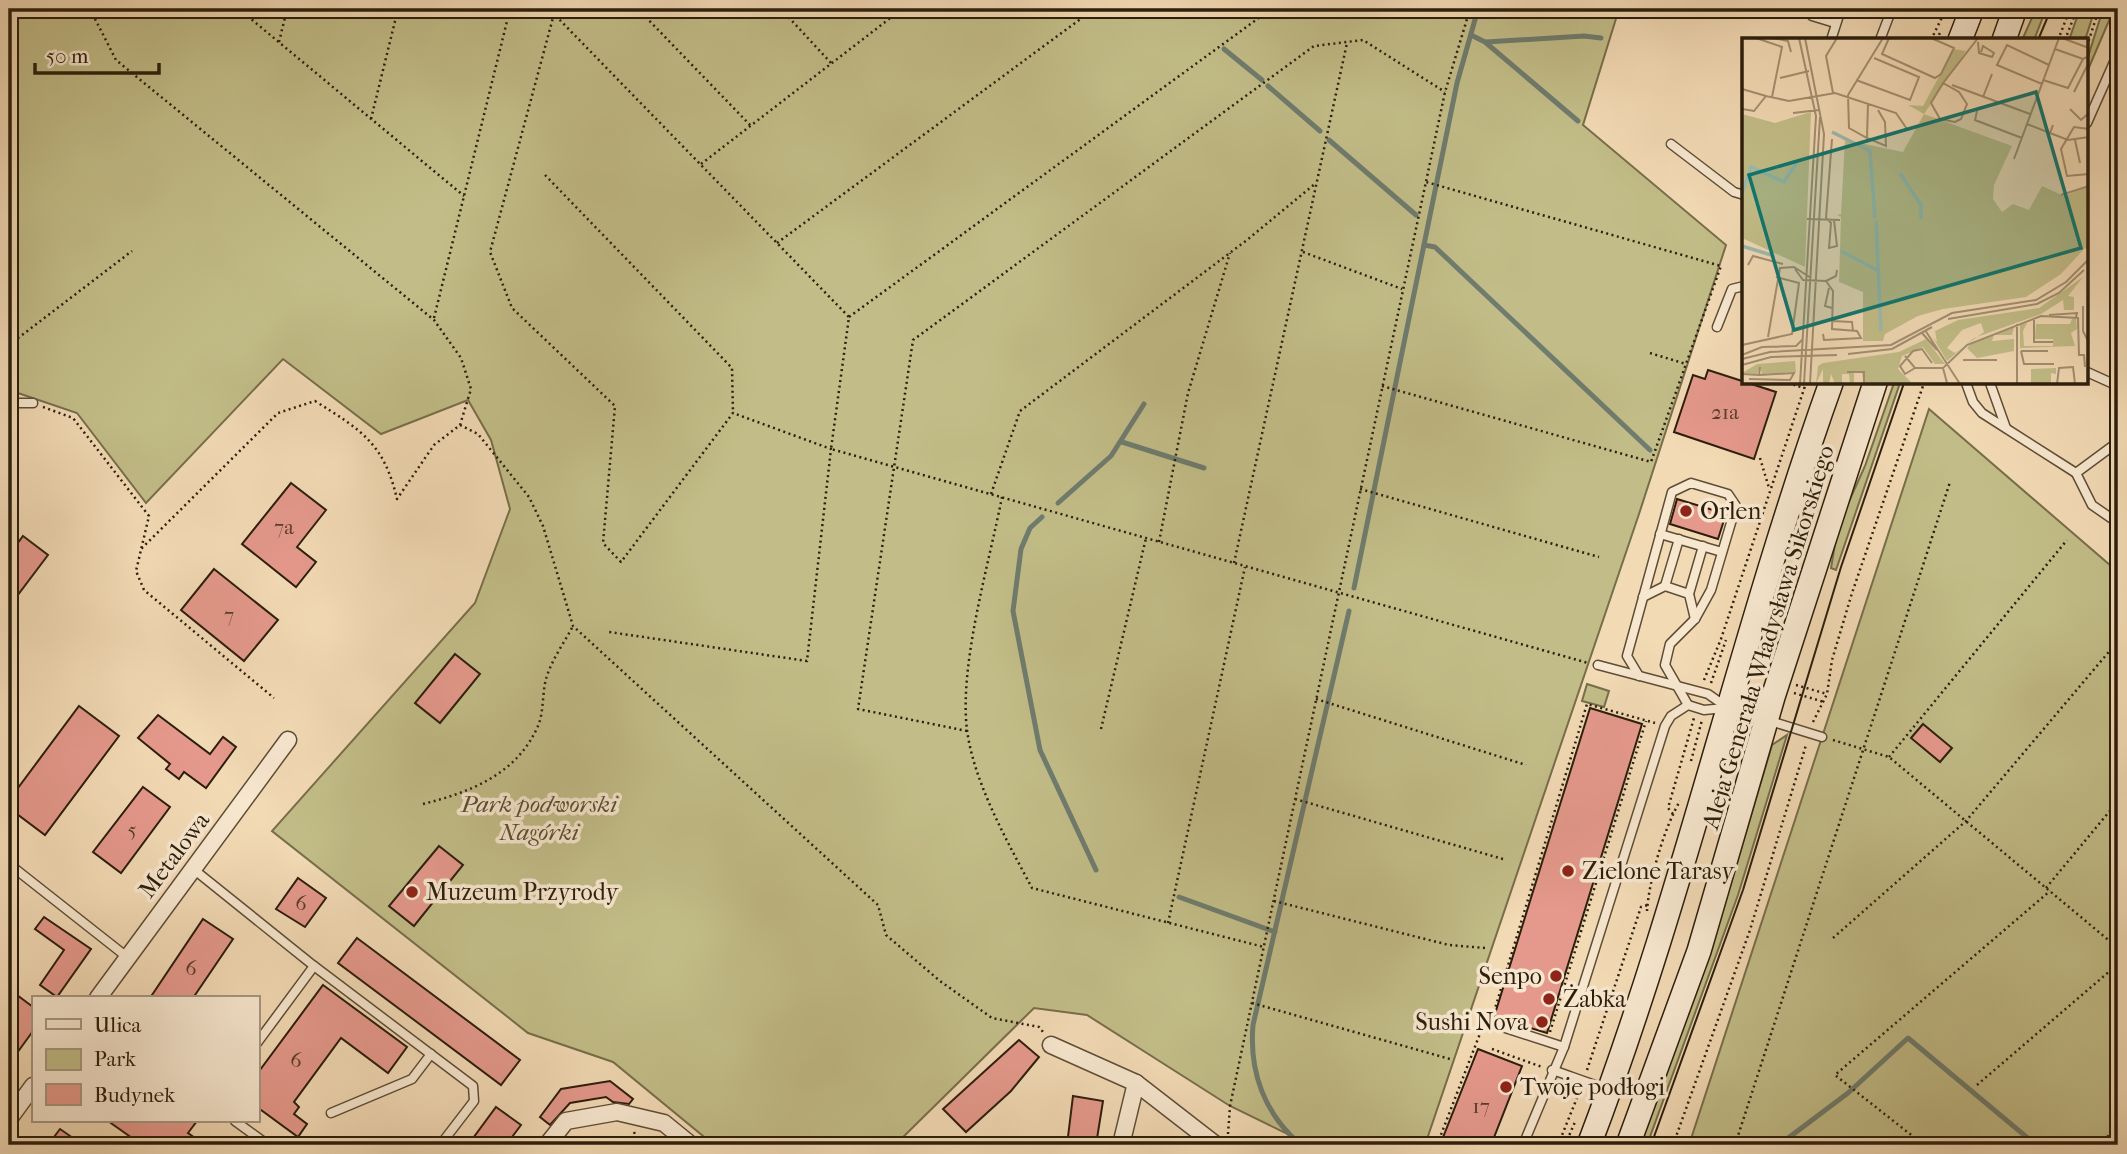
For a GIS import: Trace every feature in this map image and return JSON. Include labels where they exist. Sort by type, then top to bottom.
[{"type":"main road","points":[[1961,38],[1972,9]]},
{"type":"main road","points":[[2005,38],[2015,9]]},
{"type":"main road","name":"Aleja Generała Władysława Sikorskiego","points":[[1589,1145],[1659,943],[1770,563],[1830,385]]},
{"type":"main road","name":"Aleja Generała Władysława Sikorskiego","points":[[1628,1145],[1699,951],[1811,574],[1874,385]]},
{"type":"street","name":"Metalowa","points":[[99,996],[288,740]]},
{"type":"street","points":[[1051,1045],[1136,1083],[1216,1145]]},
{"type":"street","points":[[1121,1145],[1136,1083]]},
{"type":"street","points":[[9,1119],[32,1087]]},
{"type":"street","points":[[547,1145],[566,1121],[617,1112],[664,1123],[691,1145]]},
{"type":"lane","points":[[1832,38],[1841,9]]},
{"type":"lane","points":[[1881,38],[1891,11],[1884,9]]},
{"type":"lane","points":[[1812,16],[1836,23]]},
{"type":"lane","points":[[2088,121],[2118,53]]},
{"type":"lane","points":[[1671,144],[1742,194]]},
{"type":"lane","points":[[1717,327],[1732,289],[1742,286]]},
{"type":"lane","points":[[2088,372],[2118,386]]},
{"type":"lane","points":[[1967,385],[1973,402],[1982,413],[2076,473],[2092,505],[2118,523]]},
{"type":"lane","points":[[1991,385],[2007,431]]},
{"type":"lane","points":[[9,403],[33,403]]},
{"type":"lane","points":[[2076,473],[2102,457],[2118,442]]},
{"type":"lane","points":[[1639,676],[1627,656],[1672,492],[1691,483],[1728,494],[1736,506],[1711,590],[1695,619],[1670,644],[1665,665],[1688,705],[1704,709],[1728,708]]},
{"type":"lane","points":[[1660,534],[1722,552]]},
{"type":"lane","points":[[1665,586],[1679,539]]},
{"type":"lane","points":[[1695,619],[1689,594],[1703,546]]},
{"type":"lane","points":[[1643,597],[1665,586],[1689,594]]},
{"type":"lane","points":[[1598,665],[1708,694],[1728,708],[1822,737]]},
{"type":"lane","points":[[1523,1145],[1552,1070],[1564,1047],[1665,726],[1671,716],[1688,705]]},
{"type":"lane","points":[[9,864],[127,957]]},
{"type":"lane","points":[[192,868],[314,966],[473,1086],[474,1101],[441,1144]]},
{"type":"lane","points":[[259,1040],[314,966]]},
{"type":"lane","points":[[1490,1023],[1564,1047]]},
{"type":"lane","points":[[331,1113],[412,1079],[431,1054]]},
{"type":"lane","points":[[1552,1070],[1628,1093],[1649,1091]]},
{"type":"lane","points":[[235,1122],[268,1145]]},
{"type":"path","points":[[9,15],[62,9]]},
{"type":"path","points":[[90,9],[116,60],[434,320],[461,358],[471,389],[460,425],[435,445],[397,499],[390,469],[363,430],[315,401],[278,413],[141,550]]},
{"type":"path","points":[[239,9],[464,196]]},
{"type":"path","points":[[279,42],[287,9]]},
{"type":"path","points":[[371,119],[398,9]]},
{"type":"path","points":[[434,320],[510,9]]},
{"type":"path","points":[[541,9],[555,14],[849,317]]},
{"type":"path","points":[[638,9],[751,125]]},
{"type":"path","points":[[781,9],[831,63]]},
{"type":"path","points":[[701,164],[902,9]]},
{"type":"path","points":[[777,243],[1094,9]]},
{"type":"path","points":[[609,632],[807,661],[849,317],[1271,9]]},
{"type":"path","points":[[1227,1145],[1230,1106],[1276,901],[1382,386],[1445,92],[1470,9]]},
{"type":"path","points":[[1932,38],[1946,9]]},
{"type":"path","points":[[2059,38],[2070,9]]},
{"type":"path","points":[[2066,38],[2077,9]]},
{"type":"path","points":[[2088,44],[2099,9]]},
{"type":"path","points":[[545,175],[732,368],[733,413],[621,562],[603,543],[615,407],[512,308],[490,252],[555,14]]},
{"type":"path","points":[[967,732],[858,709],[913,341],[1314,46],[1363,40],[1445,92]]},
{"type":"path","points":[[1234,563],[1347,42]]},
{"type":"path","points":[[991,494],[1020,411],[1230,253],[1319,181]]},
{"type":"path","points":[[1382,386],[1651,462],[1721,266],[1426,182]]},
{"type":"path","points":[[9,345],[132,251]]},
{"type":"path","points":[[1303,252],[1403,289]]},
{"type":"path","points":[[1159,542],[1188,393],[1230,253]]},
{"type":"path","points":[[1650,352],[1686,363]]},
{"type":"path","points":[[1767,390],[1768,385]]},
{"type":"path","points":[[1794,385],[1804,388]]},
{"type":"path","points":[[1704,680],[1721,639],[1805,385]]},
{"type":"path","points":[[1673,1145],[1750,930],[1810,733],[1827,694],[1832,660],[1852,593],[1923,385]]},
{"type":"path","points":[[33,403],[73,418],[149,516],[136,571],[144,590],[274,698]]},
{"type":"path","points":[[733,413],[831,449],[1598,665]]},
{"type":"path","points":[[460,425],[478,434],[529,497],[543,526],[573,626],[877,905],[886,935],[940,981],[992,1017],[1039,1027],[1051,1045]]},
{"type":"path","points":[[1760,458],[1769,488]]},
{"type":"path","points":[[1735,1145],[1950,482]]},
{"type":"path","points":[[1360,489],[1599,557]]},
{"type":"path","points":[[1002,497],[966,681],[967,732],[991,811],[1032,888],[1264,947]]},
{"type":"path","points":[[1101,729],[1146,538]]},
{"type":"path","points":[[1889,757],[2067,540]]},
{"type":"path","points":[[1168,923],[1245,566]]},
{"type":"path","points":[[423,804],[454,796],[501,774],[523,753],[539,724],[546,677],[573,626]]},
{"type":"path","points":[[1833,938],[1966,821],[2118,641]]},
{"type":"path","points":[[1711,660],[1725,664]]},
{"type":"path","points":[[1788,682],[1827,694]]},
{"type":"path","points":[[1786,691],[1824,702]]},
{"type":"path","points":[[1316,699],[1526,765]]},
{"type":"path","points":[[1437,1145],[1479,1032],[1490,1023],[1587,704],[1665,726]]},
{"type":"path","points":[[1672,831],[1676,819],[1668,808],[1694,716]]},
{"type":"path","points":[[1688,774],[1702,720]]},
{"type":"path","points":[[1547,1042],[1646,721]]},
{"type":"path","points":[[1822,737],[1889,757],[2118,948]]},
{"type":"path","points":[[1295,799],[1503,859]]},
{"type":"path","points":[[1646,914],[1672,814],[1680,800]]},
{"type":"path","points":[[1923,1145],[1835,1074],[2048,889],[2118,801]]},
{"type":"path","points":[[1558,1145],[1583,1080],[1641,907],[1651,904],[1658,879]]},
{"type":"path","points":[[1276,901],[1450,945],[1485,948]]},
{"type":"path","points":[[1977,1085],[2118,964]]},
{"type":"path","points":[[1254,1003],[1450,1059]]},
{"type":"path","points":[[1492,1049],[1552,1070]]},
{"type":"path","points":[[1565,1145],[1577,1115]]},
{"type":"path","points":[[2100,1145],[2118,1125]]},
{"type":"green space","name":"Park podworski Nagórki","points":[[9,9],[1619,9],[1583,125],[1726,245],[1639,514],[1425,1145],[1310,1145],[1230,1106],[1087,1015],[1034,1008],[895,1145],[714,1145],[613,1062],[528,1033],[272,831],[475,603],[510,509],[491,440],[468,400],[381,434],[283,359],[146,503],[77,413],[9,390]]},
{"type":"green space","points":[[2036,9],[2046,9],[2035,38],[2023,38]]},
{"type":"green space","points":[[2080,9],[2095,9],[2086,38],[2070,38]]},
{"type":"green space","points":[[2103,9],[2114,9],[2088,70],[2088,57]]},
{"type":"green space","points":[[1893,385],[1899,385],[1836,570],[1831,568],[1838,526],[1865,466]]},
{"type":"green space","points":[[1929,409],[2118,572],[2118,1145],[1689,1145]]},
{"type":"green space","points":[[1587,684],[1609,691],[1604,707],[1582,701]]},
{"type":"green space","points":[[1787,735],[1738,895],[1647,1145],[1640,1145],[1716,933],[1772,745]]},
{"type":"building","points":[[1708,370],[1742,381],[1742,385],[1754,385],[1776,392],[1754,459],[1674,432],[1693,375],[1705,379]]},
{"type":"building","points":[[291,483],[326,510],[297,547],[316,562],[296,587],[242,544]]},
{"type":"building","points":[[1677,499],[1726,514],[1718,539],[1670,524]]},
{"type":"building","points":[[23,536],[48,555],[17,596],[9,590],[9,555]]},
{"type":"building","points":[[214,569],[278,620],[244,661],[181,610]]},
{"type":"building","points":[[455,654],[480,674],[440,723],[415,703]]},
{"type":"building","points":[[79,706],[119,736],[45,835],[9,808],[9,800]]},
{"type":"building","name":"Zielone Tarasy","points":[[1590,708],[1642,724],[1547,1033],[1494,1017]]},
{"type":"building","points":[[158,715],[210,754],[223,737],[236,747],[206,788],[184,772],[179,779],[166,769],[170,764],[138,738]]},
{"type":"building","points":[[1923,724],[1952,748],[1940,762],[1911,738]]},
{"type":"building","points":[[143,787],[170,807],[121,873],[93,852]]},
{"type":"building","points":[[439,846],[463,865],[414,926],[389,906]]},
{"type":"building","points":[[298,878],[326,898],[305,927],[276,909]]},
{"type":"building","points":[[44,917],[91,949],[58,996],[40,985],[64,950],[35,929]]},
{"type":"building","points":[[203,919],[233,939],[194,996],[151,996]]},
{"type":"building","points":[[357,938],[520,1060],[501,1085],[338,963]]},
{"type":"building","points":[[323,985],[407,1047],[388,1073],[341,1038],[294,1102],[299,1107],[294,1114],[307,1124],[298,1137],[259,1108],[259,1071]]},
{"type":"building","points":[[9,989],[32,1006],[32,1032],[9,1064]]},
{"type":"building","points":[[1019,1040],[1039,1057],[1011,1091],[966,1132],[943,1109]]},
{"type":"building","points":[[1478,1049],[1522,1066],[1491,1145],[1440,1145]]},
{"type":"building","points":[[610,1081],[633,1099],[629,1104],[613,1102],[606,1097],[570,1103],[550,1125],[540,1117],[561,1089]]},
{"type":"building","points":[[1073,1096],[1103,1101],[1096,1145],[1067,1145]]},
{"type":"building","points":[[496,1107],[521,1125],[506,1145],[468,1145]]},
{"type":"building","points":[[109,1122],[196,1122],[188,1133],[205,1145],[142,1145]]},
{"type":"building","points":[[60,1129],[83,1145],[48,1145]]},
{"type":"waterway","points":[[1354,588],[1457,83],[1478,9]]},
{"type":"waterway","points":[[1471,35],[1485,42],[1578,121]]},
{"type":"waterway","points":[[1486,42],[1584,36],[1601,38]]},
{"type":"waterway","points":[[1224,49],[1262,80]]},
{"type":"waterway","points":[[1268,86],[1320,131]]},
{"type":"waterway","points":[[1329,140],[1416,215]]},
{"type":"waterway","points":[[1424,245],[1435,247],[1650,450]]},
{"type":"waterway","points":[[1058,503],[1111,456],[1144,404]]},
{"type":"waterway","points":[[1122,442],[1204,468]]},
{"type":"waterway","points":[[1042,517],[1030,528],[1021,549],[1013,611],[1040,750],[1096,870]]},
{"type":"waterway","points":[[1301,1145],[1288,1133],[1268,1106],[1254,1059],[1253,1025],[1349,611]]},
{"type":"waterway","points":[[1179,897],[1275,932]]},
{"type":"waterway","points":[[1779,1145],[1848,1093],[1908,1038],[2036,1145]]},
{"type":"tram line","points":[[2039,38],[2051,9]]},
{"type":"tram line","points":[[1651,1145],[1743,890],[1841,567],[1903,385]]},
{"type":"place","name":"Orlen","points":[[1686,511]]},
{"type":"place","name":"Zielone Tarasy","points":[[1568,871]]},
{"type":"place","name":"Muzeum Przyrody","points":[[412,892]]},
{"type":"place","name":"Senpo","points":[[1556,976]]},
{"type":"place","name":"Żabka","points":[[1549,999]]},
{"type":"place","name":"Sushi Nova","points":[[1542,1022]]},
{"type":"place","name":"Twoje podłogi","points":[[1506,1087]]}]
